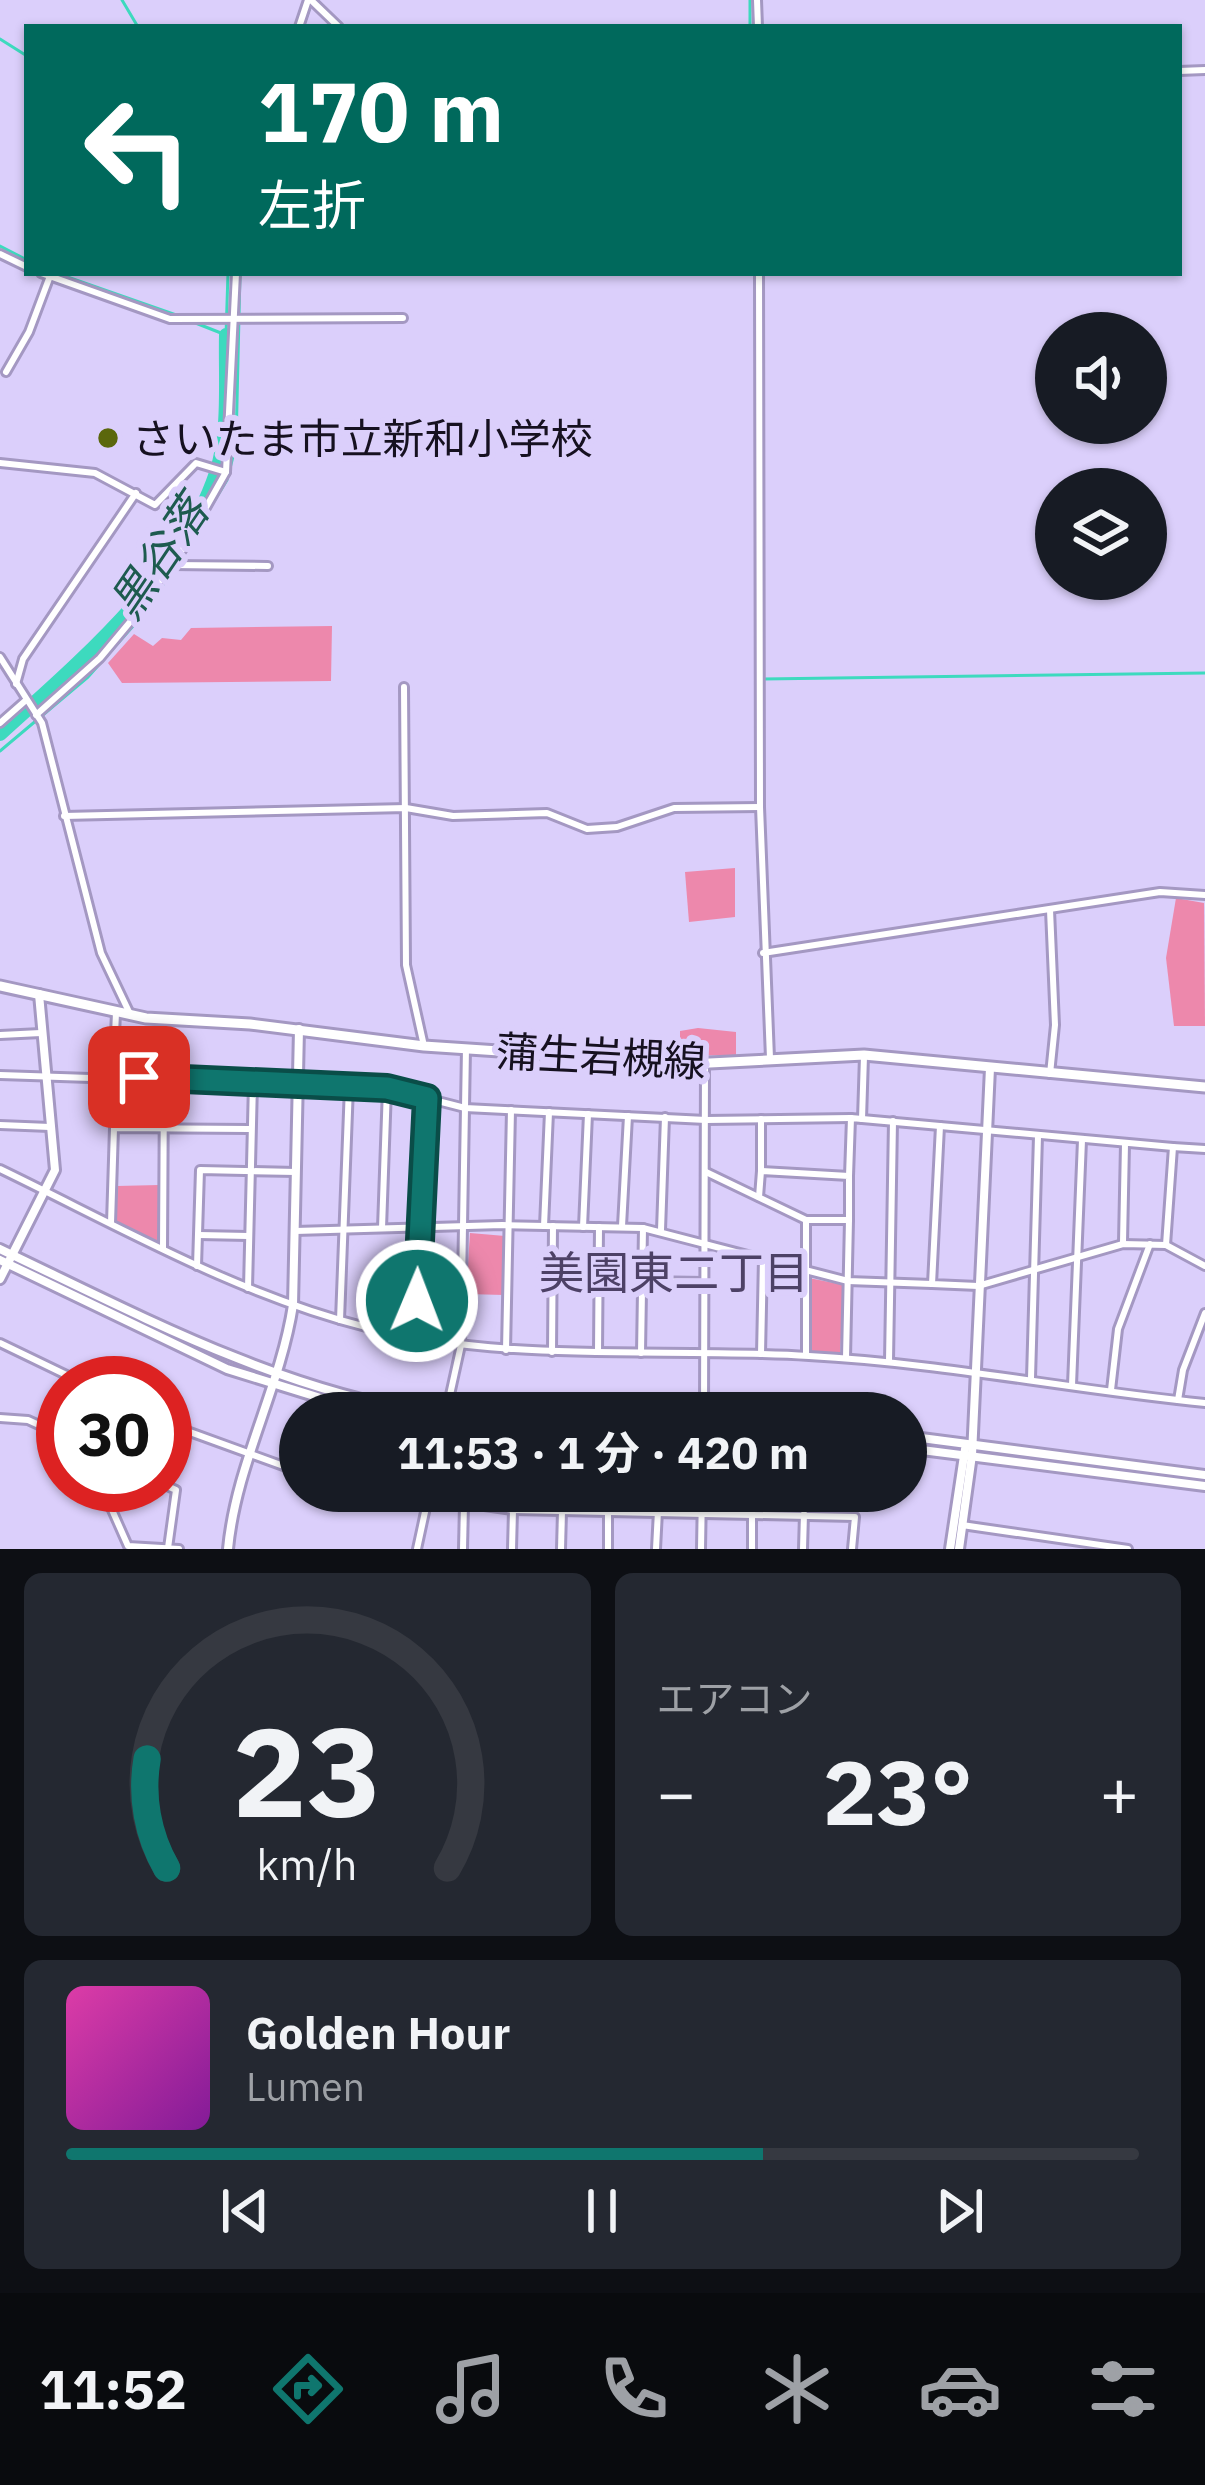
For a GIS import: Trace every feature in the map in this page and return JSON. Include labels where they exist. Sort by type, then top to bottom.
[{"type":"main road","name":"蒲生岩槻線","points":[[0,986],[131,1016],[299,1029],[424,1046],[705,1064],[864,1055],[1205,1087]]},
{"type":"street","points":[[310,0],[336,24]]},
{"type":"street","points":[[6,372],[29,332],[46,276]]},
{"type":"street","points":[[49,276],[170,320],[403,318]]},
{"type":"street","points":[[35,713],[100,658],[172,565],[226,472],[236,276]]},
{"type":"street","points":[[759,276],[760,806],[770,1058]]},
{"type":"street","points":[[0,463],[95,472],[154,505],[196,463],[226,472]]},
{"type":"street","points":[[16,684],[23,659],[136,493]]},
{"type":"street","points":[[172,565],[268,566]]},
{"type":"street","points":[[0,657],[35,713],[104,961],[131,1016]]},
{"type":"street","points":[[404,687],[406,965],[424,1046]]},
{"type":"street","points":[[0,723],[26,702]]},
{"type":"street","points":[[64,816],[406,808],[452,816],[547,813],[586,829],[616,827],[674,808],[760,806]]},
{"type":"street","points":[[763,953],[1160,892],[1205,895]]},
{"type":"street","points":[[1050,910],[1054,1024],[1050,1074]]},
{"type":"street","points":[[0,1279],[55,1170],[39,993]]},
{"type":"street","points":[[113,1076],[116,1013]]},
{"type":"street","points":[[228,1549],[248,1455],[277,1375],[292,1305],[299,1029]]},
{"type":"street","points":[[0,1035],[41,1033]]},
{"type":"street","points":[[450,1392],[460,1345],[466,1048]]},
{"type":"street","points":[[862,1119],[864,1055]]},
{"type":"street","points":[[704,1392],[705,1064]]},
{"type":"street","points":[[954,1549],[962,1525],[974,1370],[990,1068]]},
{"type":"street","points":[[0,1076],[164,1077],[387,1088],[465,1108],[706,1120],[893,1120],[1205,1149]]},
{"type":"street","points":[[164,1077],[164,1249]]},
{"type":"street","points":[[248,1288],[253,1083]]},
{"type":"street","points":[[340,1320],[349,1086]]},
{"type":"street","points":[[382,1229],[387,1088]]},
{"type":"street","points":[[416,1337],[427,1098]]},
{"type":"street","points":[[506,1350],[511,1110]]},
{"type":"street","points":[[549,1112],[552,1352]]},
{"type":"street","points":[[584,1227],[588,1114]]},
{"type":"street","points":[[622,1228],[628,1116]]},
{"type":"street","points":[[661,1231],[665,1118]]},
{"type":"street","points":[[846,1358],[851,1118]]},
{"type":"street","points":[[759,1197],[761,1119]]},
{"type":"street","points":[[889,1361],[893,1120]]},
{"type":"street","points":[[0,1125],[50,1127]]},
{"type":"street","points":[[932,1284],[940,1126]]},
{"type":"street","points":[[111,1223],[114,1128],[249,1129]]},
{"type":"street","points":[[1031,1380],[1038,1136]]},
{"type":"street","points":[[1072,1385],[1082,1140]]},
{"type":"street","points":[[1123,1244],[1125,1144]]},
{"type":"street","points":[[1166,1245],[1173,1147]]},
{"type":"street","points":[[0,1169],[248,1288],[340,1320],[416,1337],[506,1350],[806,1355],[889,1361],[1205,1402]]},
{"type":"street","points":[[197,1266],[200,1170],[296,1172]]},
{"type":"street","points":[[706,1172],[806,1220],[849,1220]]},
{"type":"street","points":[[761,1172],[849,1176]]},
{"type":"street","points":[[806,1220],[806,1355]]},
{"type":"street","points":[[295,1232],[509,1225],[643,1228],[848,1281],[978,1286],[1123,1244],[1166,1245],[1205,1266]]},
{"type":"street","points":[[598,1352],[599,1227]]},
{"type":"street","points":[[641,1353],[643,1228]]},
{"type":"street","points":[[199,1235],[248,1236]]},
{"type":"street","points":[[1111,1391],[1118,1329],[1150,1244]]},
{"type":"street","points":[[0,1249],[7,1260],[188,1352],[294,1392]]},
{"type":"street","points":[[761,1354],[763,1258]]},
{"type":"street","points":[[7,1260],[277,1375],[345,1392]]},
{"type":"street","points":[[643,1282],[704,1282]]},
{"type":"street","points":[[1178,1400],[1183,1370],[1205,1313]]},
{"type":"street","points":[[0,1343],[36,1360]]},
{"type":"street","points":[[0,1418],[36,1424]]},
{"type":"street","points":[[192,1433],[279,1465]]},
{"type":"street","points":[[927,1438],[1205,1475]]},
{"type":"street","points":[[927,1450],[1205,1486]]},
{"type":"street","points":[[954,1549],[967,1454]]},
{"type":"street","points":[[112,1512],[128,1546],[179,1549]]},
{"type":"street","points":[[168,1548],[173,1512]]},
{"type":"street","points":[[417,1549],[425,1512]]},
{"type":"street","points":[[463,1549],[464,1512]]},
{"type":"street","points":[[512,1549],[513,1512]]},
{"type":"street","points":[[561,1549],[562,1512]]},
{"type":"street","points":[[608,1512],[608,1549]]},
{"type":"street","points":[[656,1549],[658,1512]]},
{"type":"street","points":[[701,1549],[702,1512]]},
{"type":"street","points":[[727,1512],[855,1517],[852,1549]]},
{"type":"street","points":[[752,1513],[752,1549]]},
{"type":"street","points":[[803,1549],[804,1514]]},
{"type":"street","points":[[962,1525],[1128,1549]]},
{"type":"shaded area","points":[[332,626],[331,681],[122,683],[108,663],[134,634],[153,646],[162,638],[181,640],[191,628]]},
{"type":"shaded area","points":[[735,868],[735,917],[689,922],[685,872]]},
{"type":"shaded area","points":[[1176,898],[1204,903],[1205,1026],[1174,1026],[1166,958]]},
{"type":"shaded area","points":[[680,1031],[736,1032],[736,1055],[680,1056]]},
{"type":"shaded area","points":[[159,1185],[158,1242],[117,1222],[117,1186]]},
{"type":"shaded area","points":[[470,1233],[505,1236],[504,1295],[466,1294]]},
{"type":"shaded area","points":[[809,1278],[844,1285],[840,1354],[811,1352]]},
{"type":"waterway","points":[[122,0],[136,24]]},
{"type":"waterway","points":[[304,0],[309,10],[304,24]]},
{"type":"waterway","points":[[750,0],[750,24]]},
{"type":"waterway","points":[[0,39],[24,54]]},
{"type":"waterway","points":[[0,246],[24,258]]},
{"type":"waterway","points":[[65,276],[179,316]]},
{"type":"waterway","points":[[193,322],[226,335],[228,276]]},
{"type":"waterway","name":"黒谷落","points":[[0,751],[88,677],[149,608],[227,480],[236,445],[240,276]]},
{"type":"waterway","points":[[755,276],[756,436]]},
{"type":"waterway","name":"黒谷落","points":[[0,734],[124,616],[179,547],[200,511],[223,440],[226,335]]},
{"type":"waterway","points":[[756,444],[757,598]]},
{"type":"waterway","points":[[763,679],[1205,673]]},
{"type":"place","name":"さいたま市立新和小学校","points":[[108,438]]},
{"type":"district","name":"美園東二丁目","points":[[674,1272]]},
{"type":"route","points":[[139,1077],[387,1088],[427,1098],[417,1301]]}]
